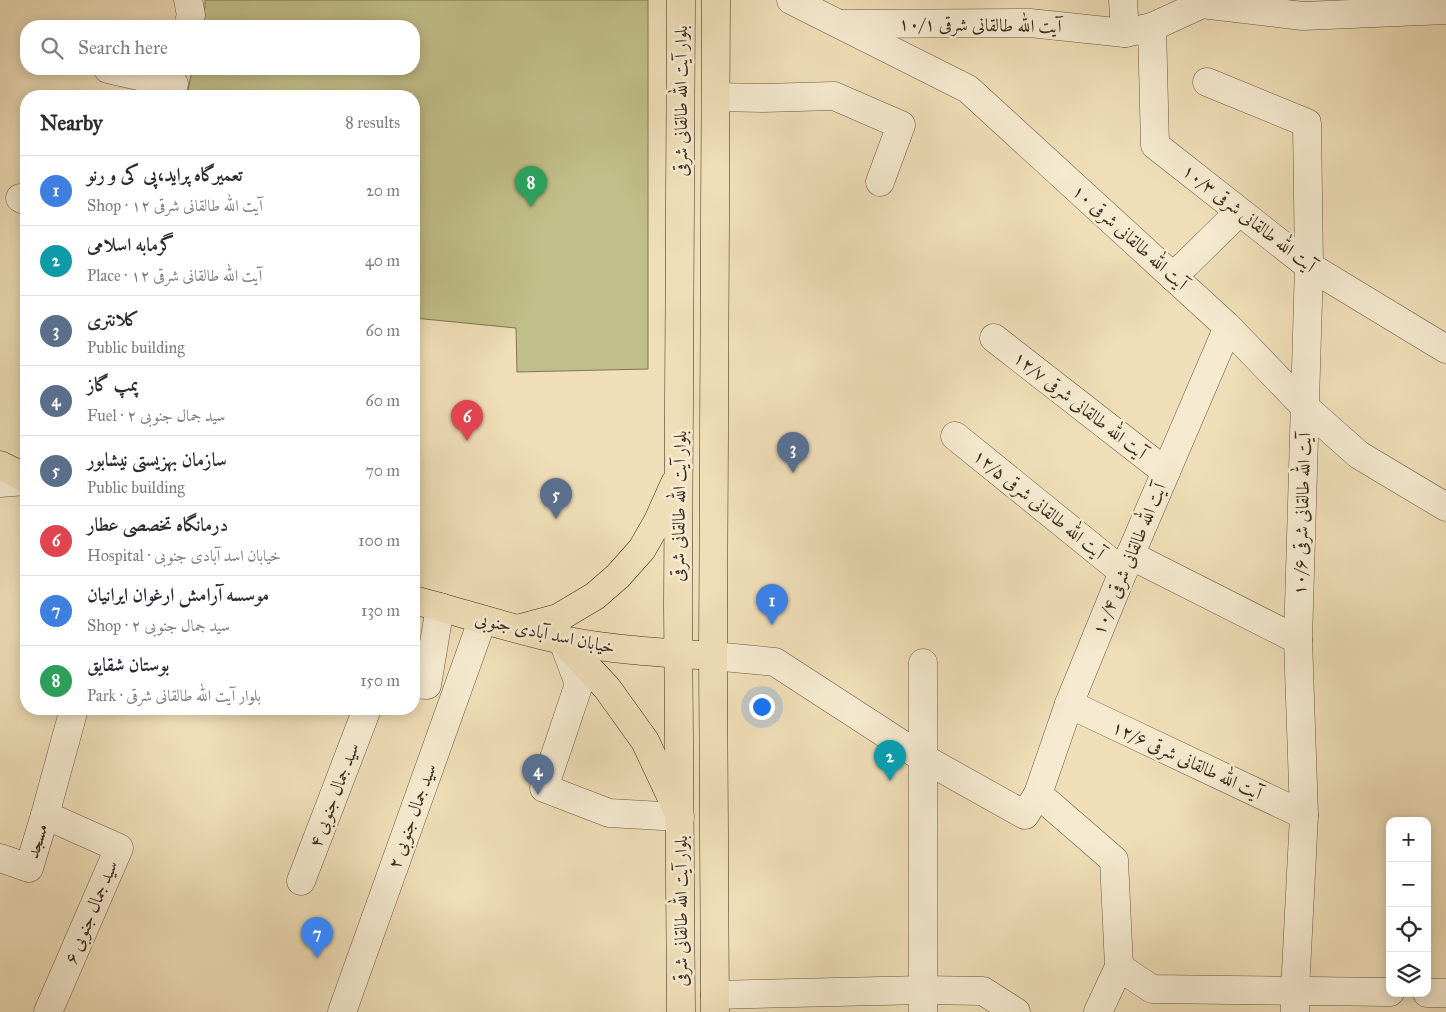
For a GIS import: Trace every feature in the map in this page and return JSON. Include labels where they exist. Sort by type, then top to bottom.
[{"type":"main road","name":"بلوار آیت الله طالقانی شرقی","points":[[681,0],[678,605],[681,1012]]},
{"type":"main road","name":"بلوار آیت الله طالقانی شرقی","points":[[715,1004],[713,656],[716,0]]},
{"type":"main road","points":[[0,465],[20,477]]},
{"type":"main road","points":[[517,629],[558,618],[595,596],[618,576],[642,549],[658,521],[680,471]]},
{"type":"main road","name":"خیابان اسد آبادی جنوبی","points":[[420,602],[482,620],[562,640],[622,649],[713,656]]},
{"type":"main road","points":[[562,640],[607,688],[645,741],[680,817]]},
{"type":"street","points":[[188,0],[191,15],[190,20]]},
{"type":"street","name":"آیت الله طالقانی شرقی ۱۰","points":[[791,0],[968,89],[1228,327],[1306,408],[1358,455],[1446,507]]},
{"type":"street","points":[[1123,0],[1125,33]]},
{"type":"street","name":"آیت الله طالقانی شرقی ۱۰/۱","points":[[838,24],[1030,23],[1125,33],[1152,27],[1202,4],[1303,8],[1446,10]]},
{"type":"street","name":"آیت الله طالقانی شرقی ۱۰/۳","points":[[1152,27],[1155,145],[1309,266],[1446,348]]},
{"type":"street","points":[[137,75],[175,83]]},
{"type":"street","name":"آیت الله طالقانی شرقی ۱۰/۶","points":[[1207,82],[1307,123],[1309,266],[1298,640],[1304,816],[1295,1002]]},
{"type":"street","points":[[716,97],[834,96],[900,124],[880,182]]},
{"type":"street","points":[[1173,276],[1239,212]]},
{"type":"street","name":"آیت الله طالقانی شرقی ۱۰/۴","points":[[923,758],[1025,815],[1038,794],[1069,704],[1126,564],[1228,327]]},
{"type":"street","name":"آیت الله طالقانی شرقی ۱۲/۷","points":[[994,338],[1166,472]]},
{"type":"street","name":"آیت الله طالقانی شرقی ۱۲/۵","points":[[955,436],[1126,564],[1298,640]]},
{"type":"street","points":[[0,483],[20,481]]},
{"type":"street","points":[[420,684],[427,685],[440,607]]},
{"type":"street","name":"سید جمال جنوبی ۲","points":[[342,1012],[482,620]]},
{"type":"street","points":[[562,640],[579,684],[544,788],[609,813],[680,817]]},
{"type":"street","points":[[713,656],[775,662],[923,758]]},
{"type":"street","points":[[923,663],[923,1001]]},
{"type":"street","name":"آیت الله طالقانی شرقی ۱۲/۶","points":[[1069,704],[1304,816]]},
{"type":"street","points":[[45,815],[72,715]]},
{"type":"street","name":"سید جمال جنوبی ۴","points":[[301,882],[365,715]]},
{"type":"street","points":[[1038,794],[1114,860],[1119,967],[1098,1012]]},
{"type":"street","name":"مسجد","points":[[0,858],[29,868],[45,815]]},
{"type":"street","name":"سید جمال جنوبی ۶","points":[[45,815],[118,848],[48,1012]]},
{"type":"street","points":[[1119,967],[1152,989],[1295,1002],[1386,992]]},
{"type":"street","points":[[715,1004],[923,1001],[982,991],[1016,1012]]},
{"type":"street","points":[[1431,993],[1446,993]]},
{"type":"shaded area","points":[[205,0],[648,0],[648,369],[517,372],[516,328],[420,319],[420,90],[188,90],[191,75],[420,75],[420,20],[202,20]]},
{"type":"place","name":"بوستان شقایق","points":[[531,207]]},
{"type":"place","name":"درمانگاه تخصصی عطار","points":[[467,441]]},
{"type":"place","name":"کلانتری","points":[[793,473]]},
{"type":"place","name":"سازمان بهزیستی نیشابور","points":[[556,519]]},
{"type":"place","name":"تعمیرگاه پراید،پی کی و رنو","points":[[772,625]]},
{"type":"place","name":"گرمابه اسلامی","points":[[890,781]]},
{"type":"place","name":"پمپ گاز","points":[[538,795]]},
{"type":"place","name":"موسسه آرامش ارغوان ایرانیان","points":[[317,958]]}]
